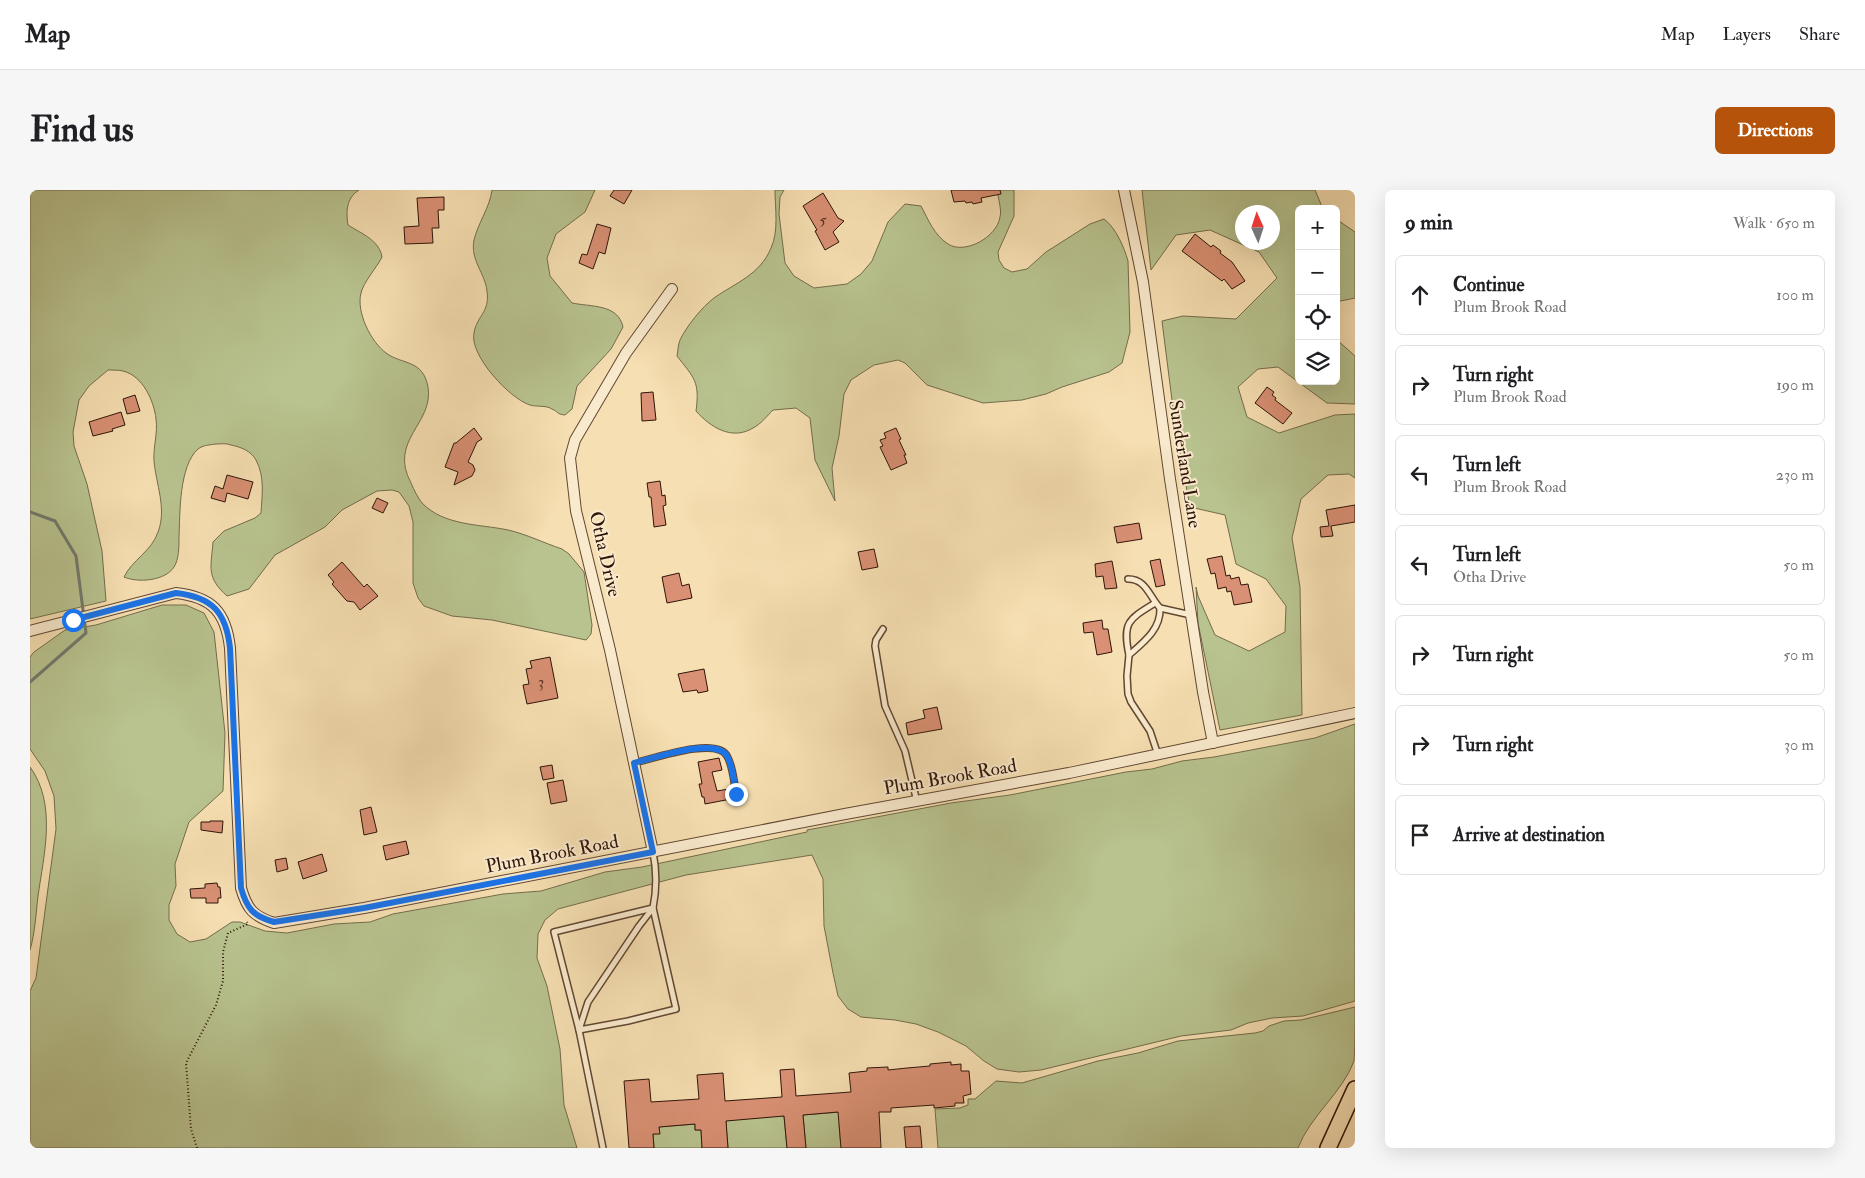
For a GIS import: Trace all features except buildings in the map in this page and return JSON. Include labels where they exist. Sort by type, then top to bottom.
[{"type":"main road","points":[[1328,1148],[1355,1089]]},
{"type":"street","name":"Sunderland Lane","points":[[1124,190],[1143,282],[1155,380],[1203,692],[1213,743]]},
{"type":"street","name":"Otha Drive","points":[[653,852],[610,650],[576,511],[570,458],[575,440],[626,353],[672,289]]},
{"type":"street","name":"Plum Brook Road","points":[[30,631],[176,593],[204,599],[214,608],[223,620],[230,648],[241,888],[244,900],[252,912],[262,919],[274,922],[306,918],[845,814],[917,802],[1158,755],[1355,713]]},
{"type":"lane","points":[[1128,579],[1136,579],[1142,583],[1160,608],[1191,614]]},
{"type":"lane","points":[[1155,603],[1130,621],[1126,628],[1129,654],[1126,676],[1131,702],[1150,731],[1158,755]]},
{"type":"lane","points":[[1129,654],[1151,634],[1160,616],[1160,608]]},
{"type":"lane","points":[[883,629],[876,640],[875,646],[885,706],[905,751],[917,802]]},
{"type":"lane","points":[[634,763],[692,749],[716,748],[724,751],[728,757],[736,794]]},
{"type":"lane","points":[[579,1030],[676,1010],[653,908],[657,889],[657,870],[653,852]]},
{"type":"lane","points":[[579,1030],[588,1002],[653,908]]},
{"type":"lane","points":[[603,1148],[579,1030],[554,932],[653,908]]},
{"type":"path","points":[[197,1148],[191,1129],[186,1063],[216,1005],[222,981],[223,952],[228,933],[248,924],[245,916]]},
{"type":"green space","points":[[30,190],[359,190],[349,201],[348,225],[374,242],[382,257],[361,293],[361,309],[366,326],[375,342],[386,353],[417,367],[422,372],[428,387],[428,400],[425,412],[408,443],[405,455],[405,468],[416,494],[431,511],[451,520],[515,532],[562,549],[569,554],[584,572],[592,625],[591,634],[586,640],[492,620],[452,616],[424,606],[418,598],[413,583],[413,522],[409,506],[399,492],[392,490],[377,491],[342,510],[325,527],[275,555],[249,589],[227,596],[216,583],[211,572],[213,542],[224,531],[255,518],[261,513],[262,486],[261,473],[254,457],[245,450],[227,444],[207,445],[198,449],[187,467],[180,503],[178,553],[174,567],[170,572],[158,578],[136,580],[124,577],[155,539],[160,523],[161,505],[154,461],[156,424],[153,405],[146,390],[136,378],[123,371],[114,370],[108,370],[89,386],[79,400],[73,432],[74,446],[87,484],[102,551],[106,601],[30,619]]},
{"type":"green space","points":[[492,190],[595,190],[585,212],[556,234],[547,258],[550,276],[572,303],[610,310],[616,314],[623,327],[611,349],[577,386],[572,409],[565,415],[547,407],[530,405],[512,394],[484,364],[474,342],[476,327],[487,304],[487,291],[473,247],[478,227],[489,203]]},
{"type":"green space","points":[[775,190],[784,190],[780,197],[779,214],[785,263],[794,276],[814,288],[847,284],[861,274],[872,261],[888,222],[905,204],[921,206],[939,236],[948,244],[955,247],[971,246],[987,237],[998,224],[1001,211],[997,190],[1014,190],[1014,216],[998,252],[999,260],[1004,268],[1012,272],[1027,269],[1046,252],[1090,224],[1104,219],[1119,238],[1128,261],[1130,332],[1122,363],[1109,372],[1046,394],[1022,400],[983,403],[927,385],[905,363],[898,360],[874,365],[851,380],[844,394],[839,436],[832,468],[835,501],[815,460],[810,418],[796,408],[773,410],[759,424],[745,432],[729,433],[715,427],[696,411],[697,393],[694,380],[677,356],[680,340],[686,329],[700,312],[714,298],[754,272],[766,257],[775,234]]},
{"type":"green space","points":[[1142,190],[1315,190],[1321,205],[1295,205],[1295,379],[1278,367],[1258,369],[1238,387],[1247,417],[1279,433],[1335,415],[1355,414],[1355,478],[1349,474],[1328,475],[1301,499],[1292,538],[1300,587],[1302,715],[1220,730],[1198,623],[1196,587],[1215,635],[1249,651],[1285,632],[1286,606],[1266,579],[1236,564],[1225,515],[1190,507],[1176,432],[1162,321],[1183,316],[1236,319],[1277,278],[1259,252],[1255,250],[1280,250],[1280,205],[1235,205],[1235,241],[1210,230],[1176,235],[1151,270]]},
{"type":"green space","points":[[1340,222],[1355,232],[1355,298],[1340,301]]},
{"type":"green space","points":[[1340,343],[1355,356],[1355,404],[1327,403],[1302,385],[1340,385]]},
{"type":"green space","points":[[162,605],[186,605],[204,613],[214,632],[225,733],[223,791],[189,822],[175,864],[176,886],[169,905],[169,920],[177,934],[190,942],[206,939],[232,922],[240,922],[265,931],[287,933],[334,924],[370,922],[393,914],[503,894],[541,891],[605,872],[642,867],[807,832],[807,830],[951,803],[1010,795],[1126,772],[1152,769],[1182,761],[1214,757],[1315,738],[1355,724],[1355,1001],[1303,1016],[1272,1018],[1248,1023],[1231,1030],[1181,1036],[1041,1070],[1019,1072],[997,1069],[966,1046],[938,1032],[916,1024],[861,1017],[848,1009],[838,996],[824,926],[823,879],[812,855],[686,875],[558,909],[545,920],[538,934],[537,958],[547,986],[560,1049],[564,1105],[577,1148],[30,1148],[30,991],[36,978],[56,829],[54,796],[45,771],[30,749],[30,657],[34,652],[65,630],[96,625]]},
{"type":"green space","points":[[30,767],[38,781],[43,797],[46,813],[46,830],[30,950]]},
{"type":"green space","points":[[1355,1007],[1354,1061],[1342,1083],[1310,1125],[1298,1148],[938,1148],[935,1109],[960,1108],[968,1105],[968,1099],[975,1099],[996,1081],[1022,1083],[1178,1041],[1255,1033],[1284,1021],[1301,1020]]},
{"type":"green space","points":[[725,1110],[784,1116],[787,1148],[728,1148]]},
{"type":"green space","points":[[854,1111],[855,1123],[839,1124],[841,1148],[806,1148],[803,1115]]},
{"type":"green space","points":[[695,1124],[695,1130],[701,1130],[702,1148],[654,1148],[653,1134],[659,1133],[659,1127]]},
{"type":"waterway","points":[[30,512],[55,521],[76,556],[86,633],[30,682]]},
{"type":"route","points":[[73,620],[176,593],[204,599],[223,620],[230,648],[239,874],[244,900],[252,912],[262,919],[274,922],[287,922],[653,852],[634,763],[692,749],[716,748],[724,751],[728,757],[736,794]]}]
